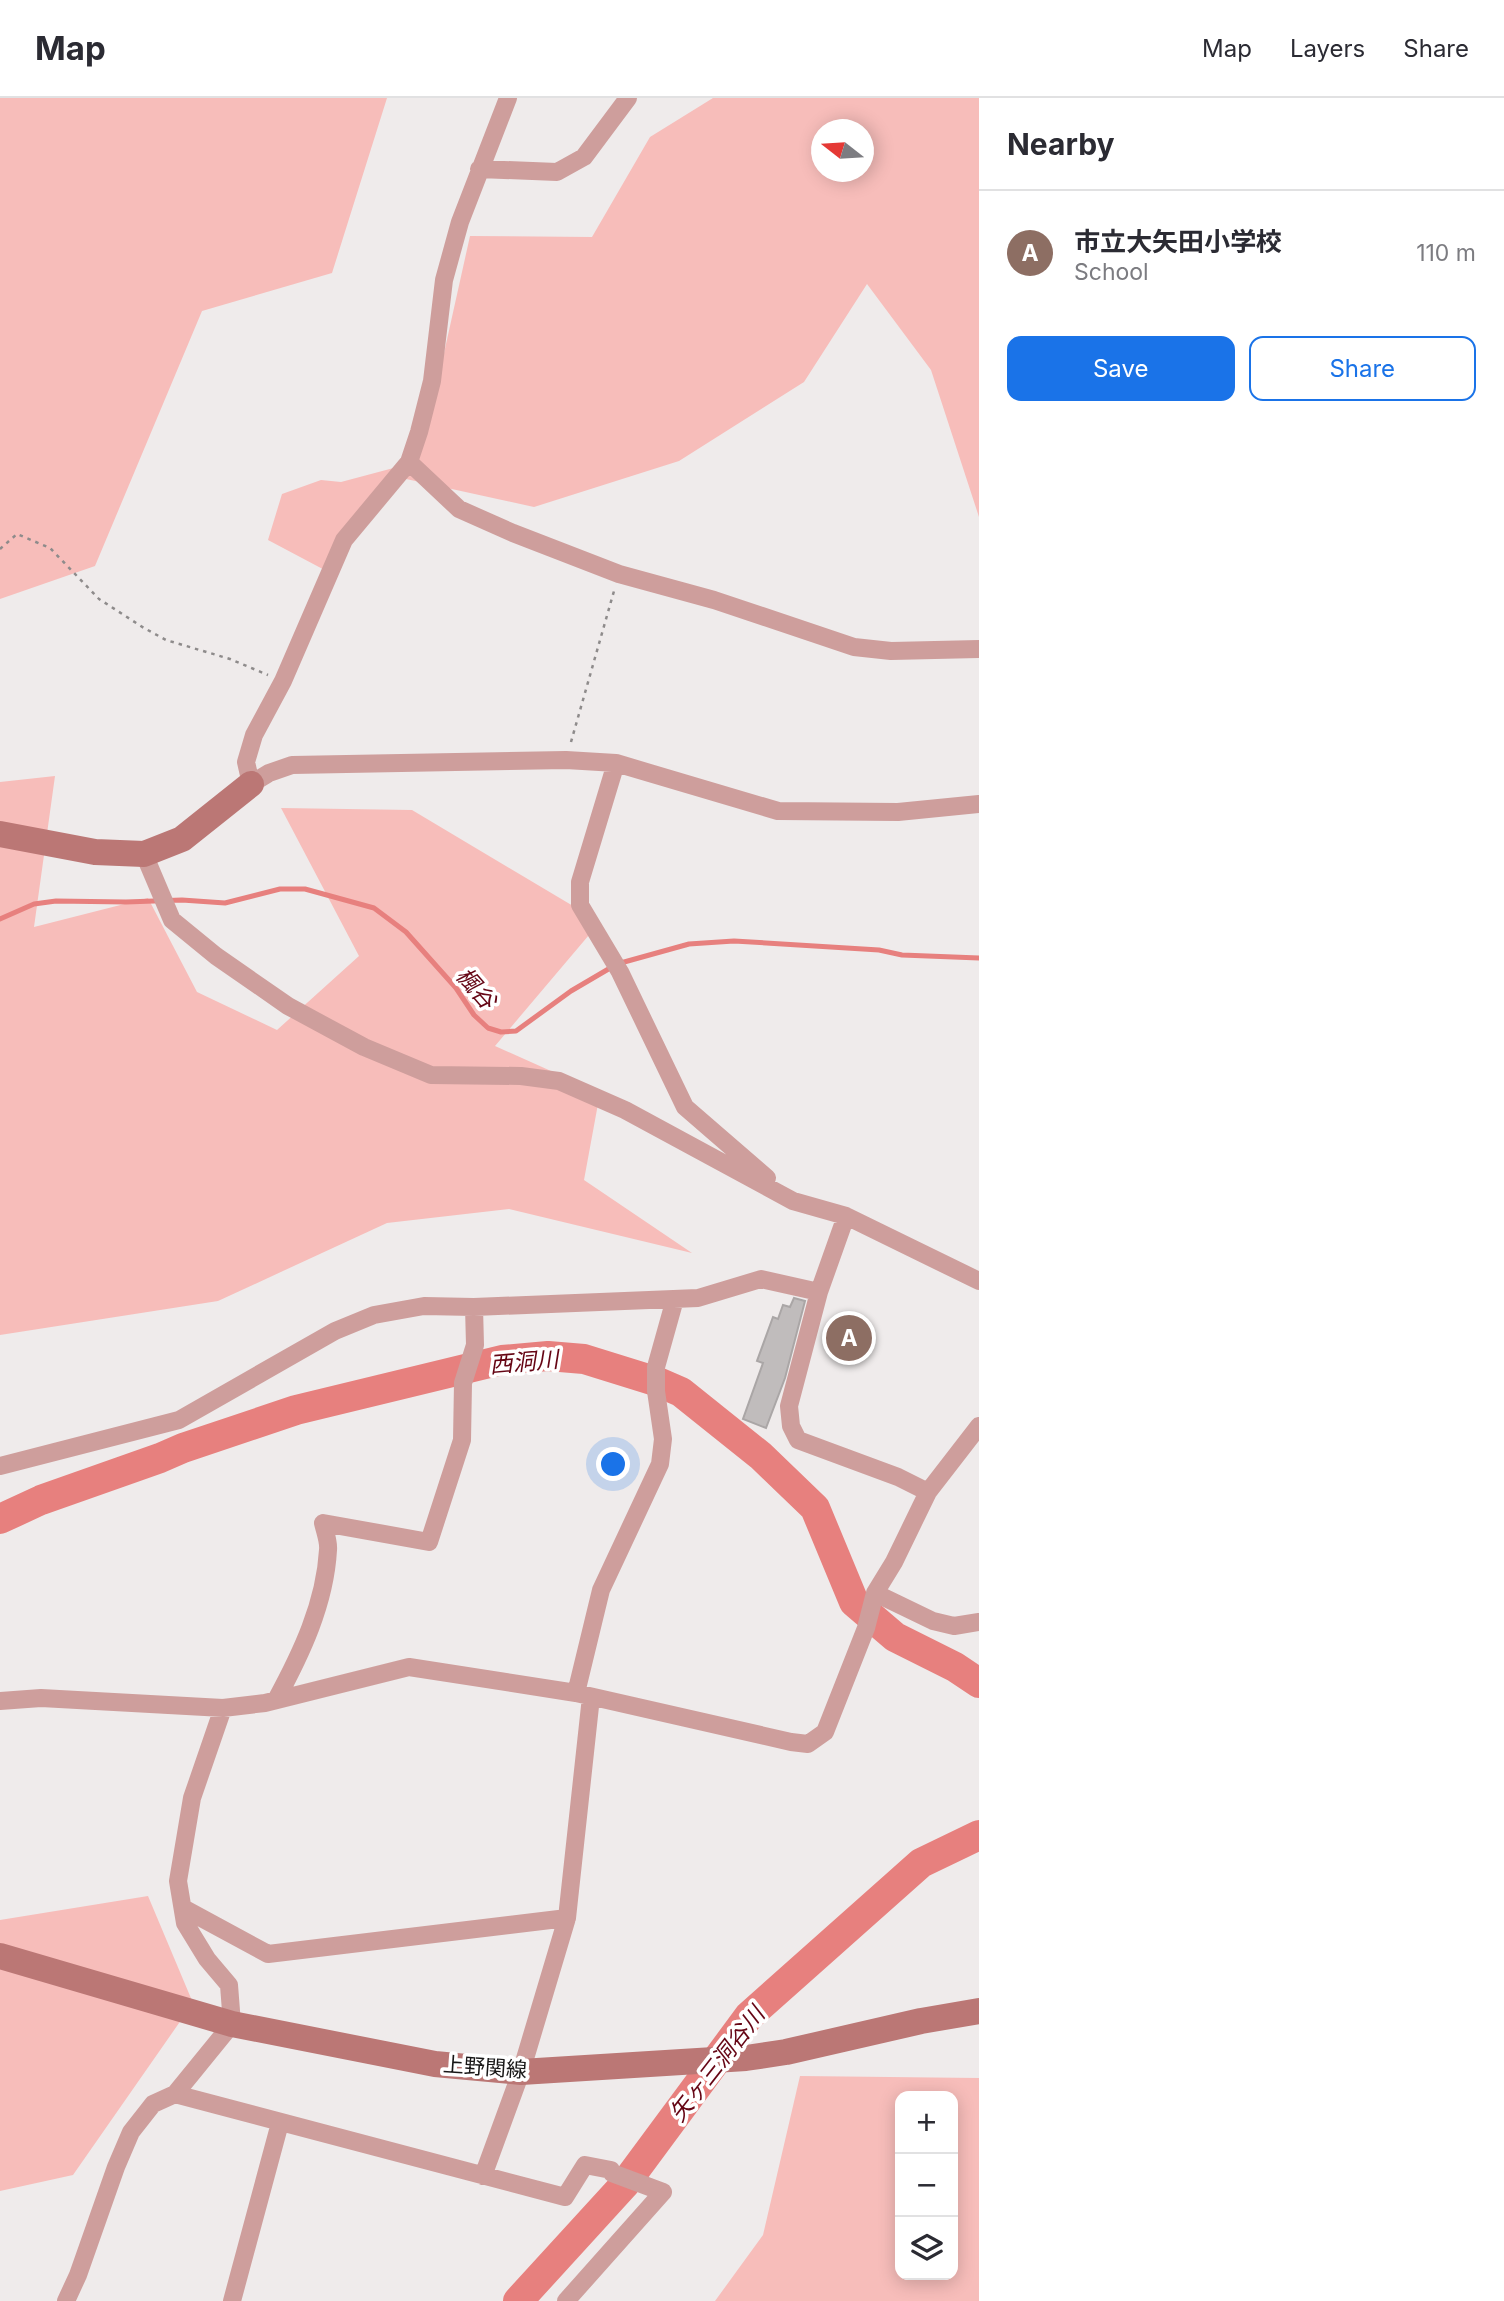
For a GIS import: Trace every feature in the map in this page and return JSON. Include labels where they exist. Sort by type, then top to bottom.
[{"type":"main road","points":[[0,834],[95,852],[144,854],[182,839],[251,784]]},
{"type":"main road","name":"上野関線","points":[[0,1956],[232,2024],[435,2064],[520,2072],[746,2058],[979,2011]]},
{"type":"street","points":[[508,98],[460,222],[444,280],[432,381],[409,462],[344,540],[283,681],[254,735],[246,762],[251,784],[269,773],[292,765],[566,760],[616,763],[778,811],[898,812],[979,804]]},
{"type":"street","points":[[479,169],[557,172],[584,157],[628,98]]},
{"type":"street","points":[[409,462],[459,509],[619,574],[714,600],[854,646],[891,651],[979,649]]},
{"type":"street","points":[[616,763],[580,882],[580,905],[620,972],[685,1107],[793,1201]]},
{"type":"street","points":[[144,854],[172,920],[216,956],[288,1006],[364,1047],[431,1074],[520,1076],[559,1081],[625,1110],[793,1201],[846,1216],[979,1281]]},
{"type":"street","points":[[846,1216],[819,1292],[789,1406],[791,1426],[798,1440],[898,1476],[928,1492]]},
{"type":"street","points":[[0,1466],[179,1420],[335,1331],[374,1315],[424,1306],[474,1307],[698,1298],[761,1279],[819,1292]]},
{"type":"street","points":[[483,2176],[520,2072],[567,1918],[583,1695],[601,1590],[660,1464],[663,1439],[656,1391],[656,1367],[675,1299]]},
{"type":"street","points":[[276,1700],[305,1646],[323,1587],[329,1548],[323,1523],[429,1542],[462,1440],[463,1383],[475,1345],[474,1307]]},
{"type":"street","points":[[0,1701],[41,1698],[223,1708],[276,1700],[409,1667],[583,1695],[808,1744],[825,1732],[866,1628],[875,1594],[894,1562],[928,1492],[979,1426]]},
{"type":"street","points":[[875,1594],[933,1621],[954,1626],[979,1622]]},
{"type":"street","points":[[66,2301],[131,2132],[153,2104],[175,2094],[232,2024],[229,1985],[207,1959],[185,1923],[178,1881],[192,1798],[223,1708]]},
{"type":"street","points":[[183,1908],[268,1954],[567,1918]]},
{"type":"street","points":[[175,2094],[565,2197],[585,2165],[611,2170],[612,2173],[663,2192],[566,2301]]},
{"type":"street","points":[[232,2301],[280,2123]]},
{"type":"path","points":[[0,549],[17,534],[50,548],[99,598],[144,628],[166,640],[230,659],[283,681]]},
{"type":"path","points":[[566,760],[619,574]]},
{"type":"shaded area","points":[[0,98],[387,98],[332,273],[202,311],[95,566],[0,599]]},
{"type":"shaded area","points":[[713,98],[979,98],[979,517],[931,370],[867,284],[804,382],[679,461],[534,507],[397,477],[426,434],[470,236],[592,237],[650,137]]},
{"type":"shaded area","points":[[401,466],[349,542],[334,575],[268,540],[282,494],[321,480],[341,482]]},
{"type":"shaded area","points":[[55,776],[34,927],[148,898],[197,992],[277,1030],[359,956],[281,808],[412,810],[600,922],[495,1046],[600,1093],[584,1180],[692,1253],[509,1209],[387,1223],[218,1301],[0,1335],[0,782]]},
{"type":"shaded area","points":[[148,1896],[193,2003],[73,2175],[0,2191],[0,1920]]},
{"type":"shaded area","points":[[800,2076],[979,2078],[979,2301],[715,2301],[763,2235]]},
{"type":"building","points":[[794,1298],[805,1301],[785,1378],[766,1428],[743,1419],[763,1363],[757,1361],[773,1317],[778,1319],[783,1305],[790,1307]]},
{"type":"waterway","name":"楓谷","points":[[0,919],[34,904],[56,901],[182,900],[225,903],[280,889],[305,889],[374,908],[406,932],[456,988],[474,1015],[488,1028],[501,1032],[516,1031],[571,991],[617,964],[689,944],[734,941],[879,950],[902,955],[979,958]]},
{"type":"waterway","name":"西洞川","points":[[0,1519],[41,1500],[296,1410],[502,1360],[548,1356],[584,1359],[681,1392],[761,1456],[815,1508],[854,1602],[895,1637],[955,1667],[979,1683]]},
{"type":"waterway","name":"矢ヶ三洞谷川","points":[[518,2301],[624,2185],[749,2016],[921,1863],[979,1835]]},
{"type":"place","name":"市立大矢田小学校","points":[[849,1338]]}]
